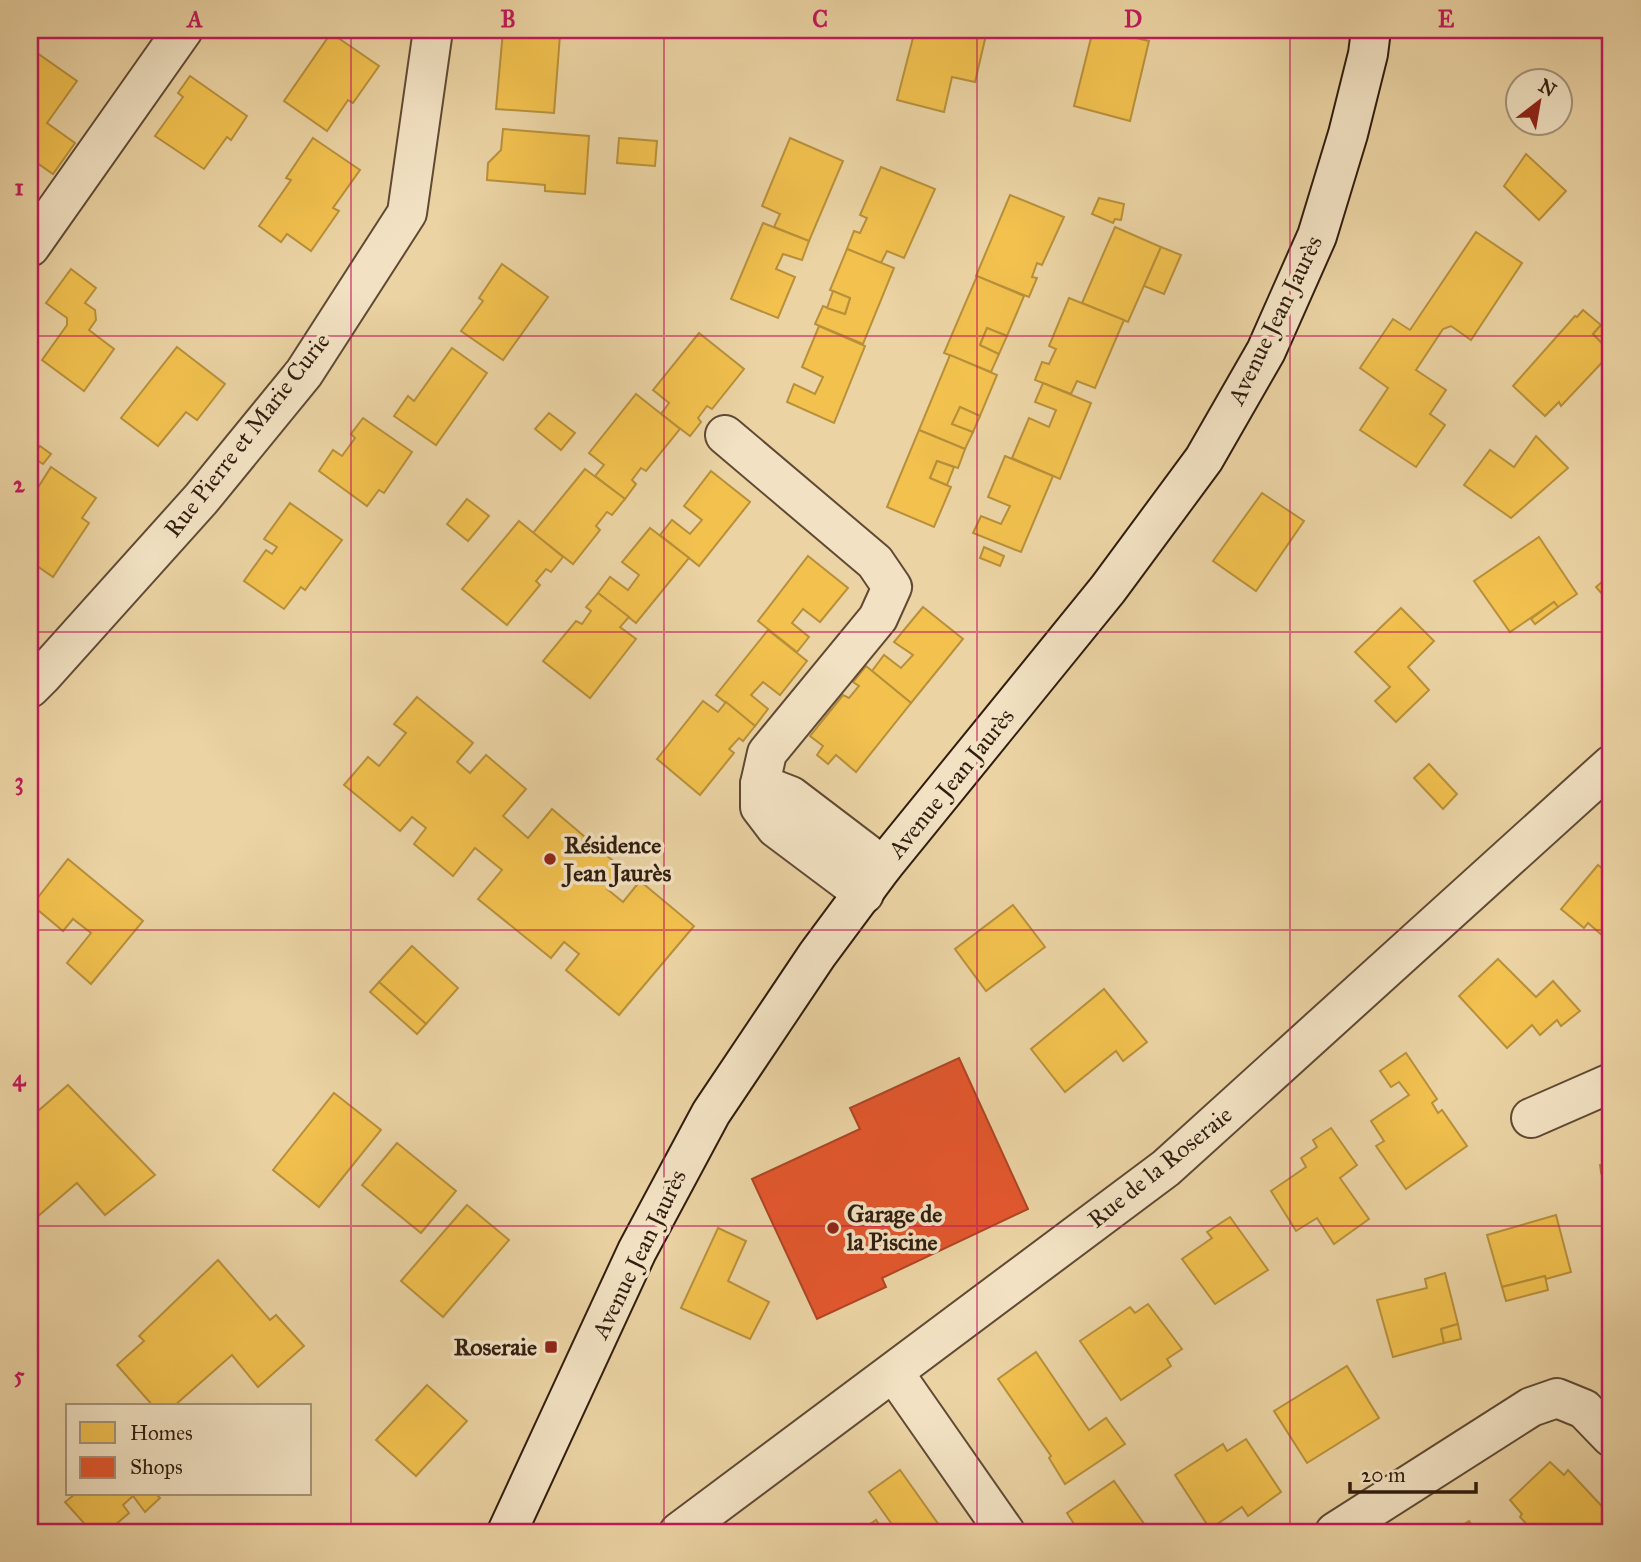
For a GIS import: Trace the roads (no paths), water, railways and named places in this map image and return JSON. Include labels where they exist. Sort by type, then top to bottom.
[{"type":"street","points":[[30,247],[183,30]]},
{"type":"street","name":"Rue Pierre et Marie Curie","points":[[30,688],[201,499],[303,373],[407,213],[433,30]]},
{"type":"street","name":"Avenue Jean Jaurès","points":[[507,1532],[637,1251],[710,1113],[817,955],[1108,589],[1204,459],[1266,351],[1317,236],[1348,134],[1368,54],[1371,30]]},
{"type":"street","points":[[725,435],[874,562],[892,587],[878,618],[767,753],[760,784],[791,796],[874,880]]},
{"type":"street","name":"Rue de la Roseraie","points":[[679,1532],[1166,1168],[1611,765]]},
{"type":"street","points":[[1531,1118],[1611,1083]]},
{"type":"street","points":[[894,1373],[1005,1532]]},
{"type":"street","points":[[1335,1532],[1531,1408],[1557,1398],[1584,1409],[1611,1437]]},
{"type":"place","name":"Résidence Jean Jaurès","points":[[550,859]]},
{"type":"place","name":"Garage de la Piscine","points":[[833,1228]]},
{"type":"place","name":"Roseraie","points":[[551,1347]]}]
